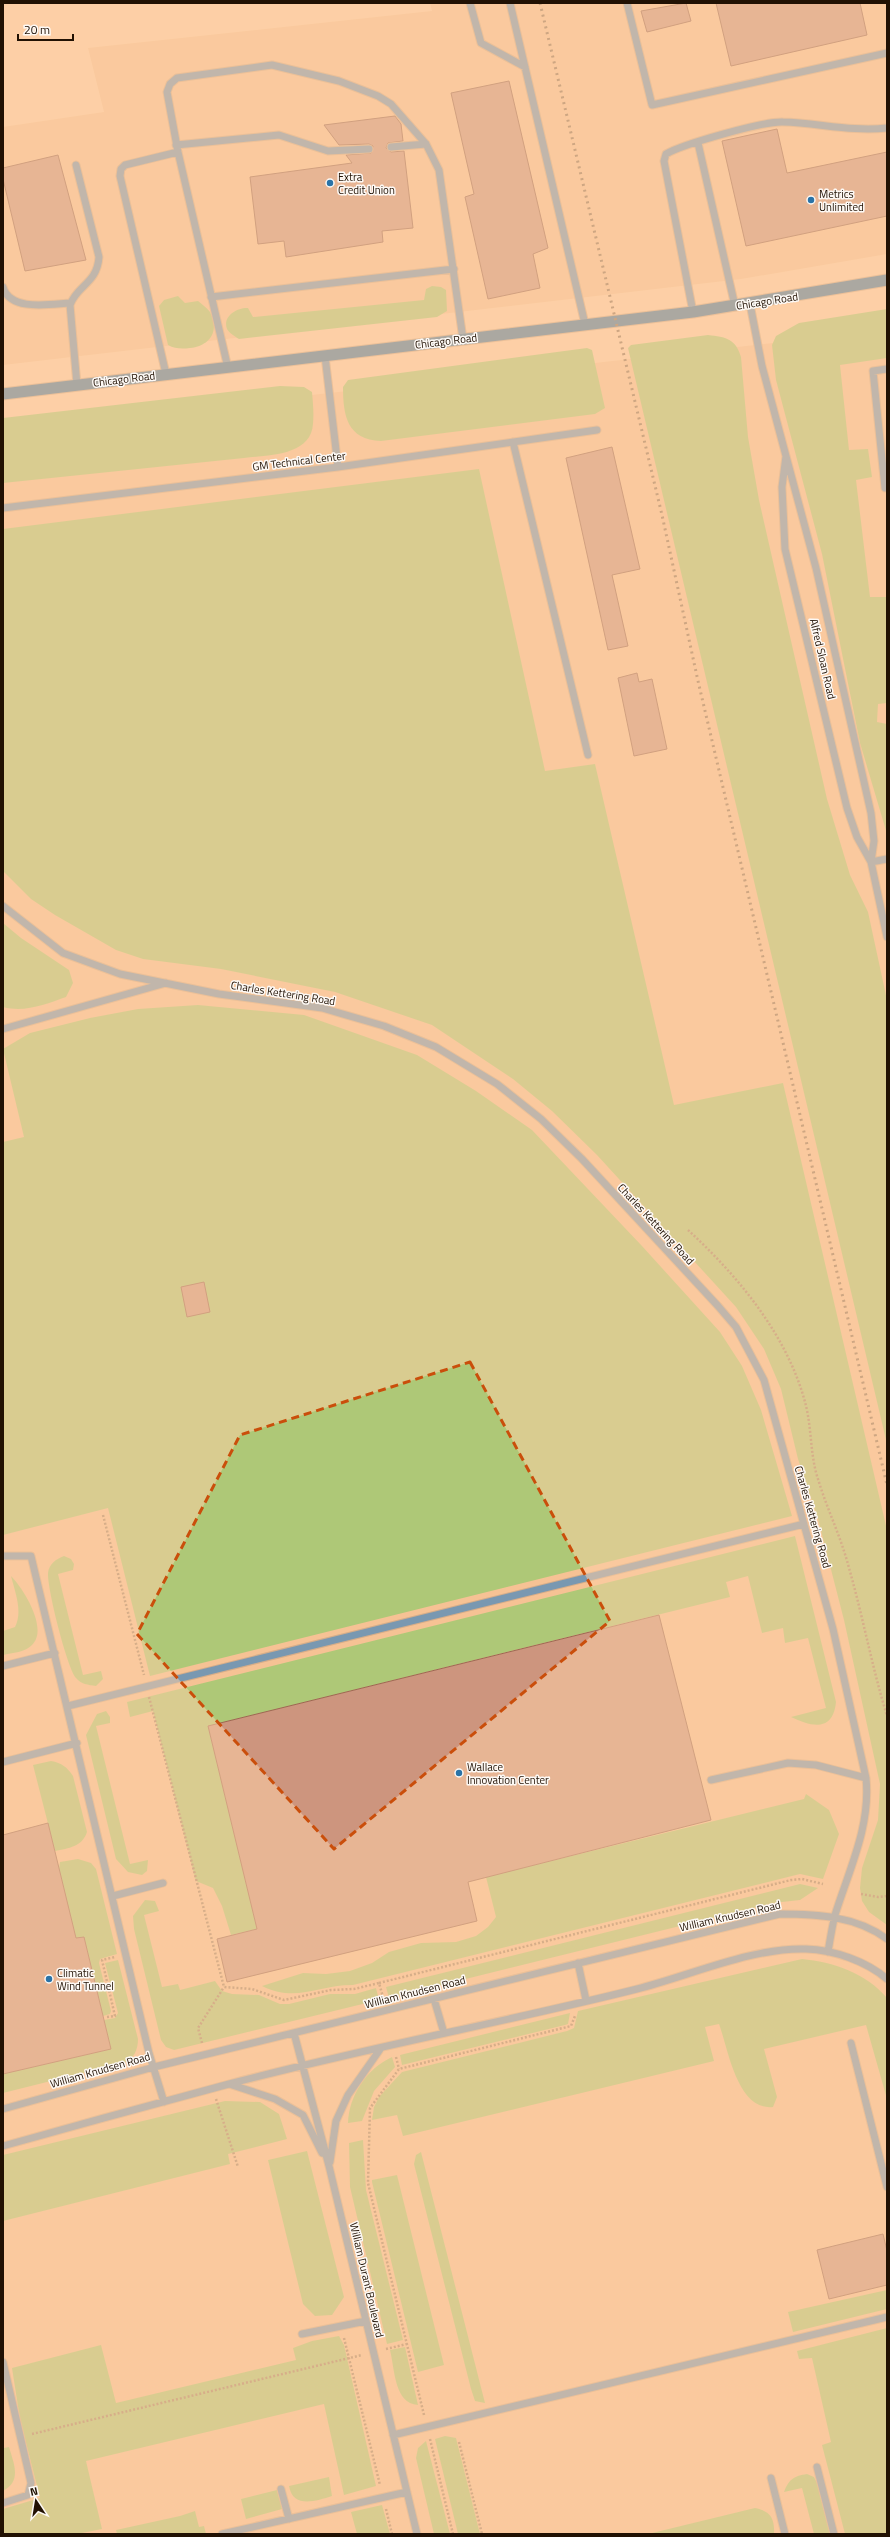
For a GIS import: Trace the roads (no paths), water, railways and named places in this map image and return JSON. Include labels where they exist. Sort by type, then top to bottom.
[{"type":"main road","name":"Chicago Road","points":[[3,394],[693,312],[750,304],[887,280]]},
{"type":"lane","points":[[470,3],[480,43],[525,67]]},
{"type":"lane","points":[[510,3],[585,324]]},
{"type":"lane","points":[[627,3],[652,106],[887,53]]},
{"type":"lane","points":[[228,368],[177,148],[168,103],[170,84],[177,78],[272,65],[339,81],[385,99],[426,144],[439,170],[463,339]]},
{"type":"lane","points":[[693,312],[664,161],[666,154],[762,124],[782,122],[863,129],[887,128]]},
{"type":"lane","points":[[166,374],[120,176],[121,170],[125,165],[177,148],[279,135],[328,151],[369,149]]},
{"type":"lane","points":[[698,143],[735,306]]},
{"type":"lane","points":[[391,147],[426,144]]},
{"type":"lane","points":[[76,165],[99,257],[98,268],[92,280],[74,295],[70,303],[78,385]]},
{"type":"lane","points":[[211,297],[454,269]]},
{"type":"lane","points":[[3,287],[5,294],[14,301],[34,305],[70,303]]},
{"type":"lane","name":"Alfred Sloan Road","points":[[750,304],[762,366],[816,568],[871,813],[874,841],[871,862]]},
{"type":"lane","points":[[324,356],[338,467]]},
{"type":"lane","points":[[885,488],[873,371],[887,369]]},
{"type":"lane","name":"GM Technical Center","points":[[3,508],[338,467],[597,430]]},
{"type":"lane","points":[[513,442],[588,755]]},
{"type":"lane","name":"Alfred Sloan Road","points":[[786,456],[782,487],[785,550],[847,808],[857,837],[871,862],[887,937]]},
{"type":"lane","points":[[871,862],[887,859]]},
{"type":"lane","name":"Charles Kettering Road","points":[[3,906],[63,952],[120,974],[168,982],[219,994],[322,1008],[384,1026],[442,1051],[497,1084],[542,1119],[582,1159],[736,1327],[764,1380],[833,1630],[866,1778],[868,1798],[866,1816],[835,1917],[828,1952]]},
{"type":"lane","points":[[3,1029],[168,982]]},
{"type":"lane","points":[[68,1706],[147,1688],[804,1524]]},
{"type":"lane","points":[[3,1556],[31,1556],[164,2102]]},
{"type":"lane","points":[[3,1666],[55,1653]]},
{"type":"lane","points":[[3,1762],[77,1743]]},
{"type":"lane","points":[[711,1780],[788,1763],[816,1765],[866,1778]]},
{"type":"lane","points":[[113,1896],[163,1883]]},
{"type":"lane","name":"William Knudsen Road","points":[[3,2109],[154,2066],[780,1914],[835,1917]]},
{"type":"lane","points":[[835,1917],[876,1931],[887,1939]]},
{"type":"lane","points":[[3,2146],[229,2084],[637,1989],[738,1960],[785,1950],[806,1949],[828,1952],[850,1958],[887,1979]]},
{"type":"lane","points":[[578,1963],[586,2000]]},
{"type":"lane","points":[[434,1999],[444,2033]]},
{"type":"lane","name":"William Durant Boulevard","points":[[294,2033],[304,2066],[329,2166],[417,2534]]},
{"type":"lane","points":[[851,2042],[887,2187]]},
{"type":"lane","points":[[329,2166],[336,2121],[348,2095],[381,2048]]},
{"type":"lane","points":[[229,2084],[275,2099],[303,2115],[329,2166]]},
{"type":"lane","points":[[393,2435],[887,2317]]},
{"type":"lane","points":[[302,2334],[366,2321]]},
{"type":"lane","points":[[3,2362],[19,2437],[31,2483],[28,2495],[3,2503]]},
{"type":"lane","points":[[817,2467],[834,2534]]},
{"type":"lane","points":[[771,2478],[785,2534]]},
{"type":"lane","points":[[282,2489],[289,2519]]},
{"type":"lane","points":[[222,2534],[407,2492]]},
{"type":"railway","points":[[540,3],[662,515],[698,681],[887,1485]]},
{"type":"place","name":"Extra Credit Union","points":[[330,183]]},
{"type":"place","name":"Metrics Unlimited","points":[[811,200]]},
{"type":"place","name":"Wallace Innovation Center","points":[[459,1773]]},
{"type":"place","name":"Climatic Wind Tunnel","points":[[49,1979]]}]
